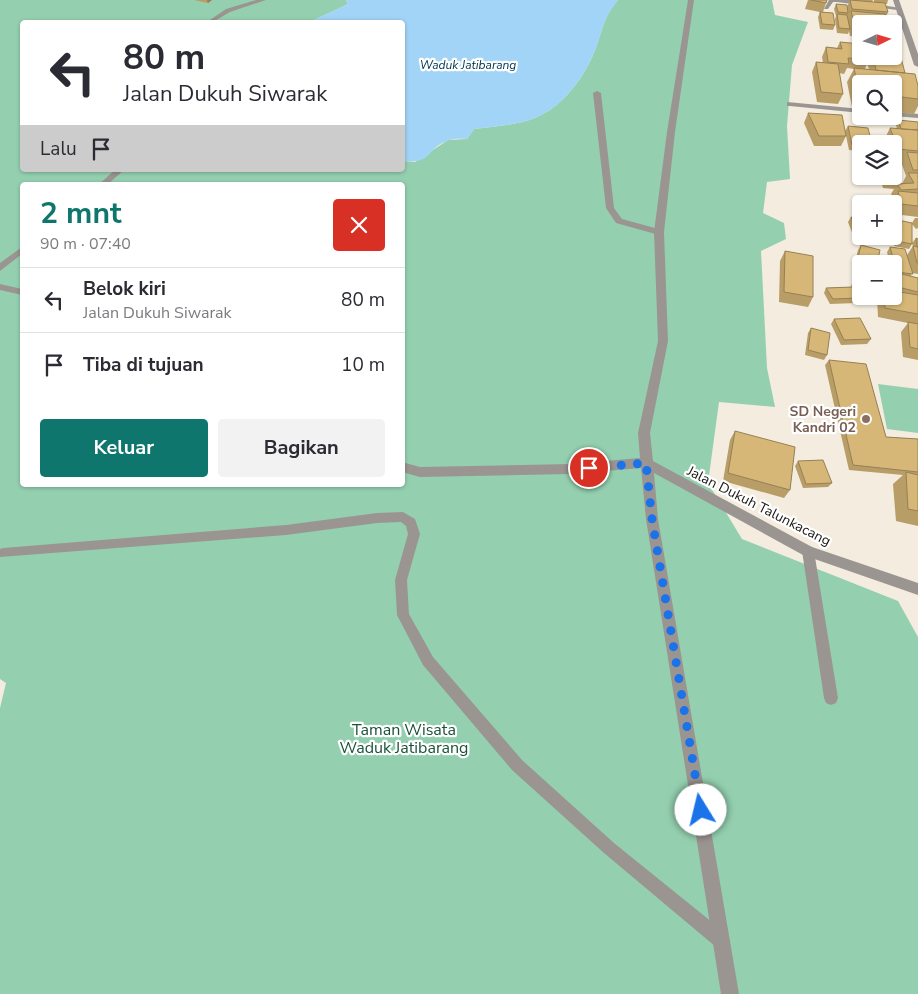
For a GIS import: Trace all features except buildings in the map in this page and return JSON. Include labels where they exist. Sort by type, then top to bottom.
[{"type":"street","points":[[691,0],[672,122],[659,232],[663,341],[644,433],[652,519],[730,994]]},
{"type":"street","points":[[896,4],[918,65]]},
{"type":"street","points":[[790,104],[852,110]]},
{"type":"street","points":[[902,115],[918,116]]},
{"type":"street","points":[[0,287],[20,292]]},
{"type":"street","points":[[405,468],[420,472],[570,469],[646,463]]},
{"type":"street","name":"Jalan Dukuh Talunkacang","points":[[646,463],[808,551],[918,590]]},
{"type":"lane","points":[[212,20],[232,8],[263,0]]},
{"type":"lane","points":[[826,8],[831,1],[837,0],[896,4]]},
{"type":"lane","points":[[597,93],[610,208],[619,221],[659,232]]},
{"type":"lane","points":[[106,182],[118,172]]},
{"type":"lane","points":[[0,268],[20,252]]},
{"type":"lane","points":[[3,553],[286,530],[376,518],[403,518],[411,523],[414,534],[401,580],[403,615],[428,661],[517,765],[609,848],[722,941]]},
{"type":"lane","points":[[808,551],[831,698]]},
{"type":"green space","name":"Taman Wisata Waduk Jatibarang","points":[[0,0],[346,0],[348,4],[314,20],[20,20],[20,172],[405,172],[405,161],[415,162],[448,140],[467,139],[474,129],[526,121],[541,115],[557,104],[572,90],[584,73],[596,47],[605,20],[618,0],[772,0],[775,15],[808,22],[792,65],[787,126],[790,179],[767,182],[763,213],[784,223],[786,239],[761,251],[767,368],[775,407],[719,402],[708,483],[742,539],[898,601],[918,637],[918,994],[0,994],[0,708],[6,683],[0,679]]},
{"type":"green space","points":[[878,384],[918,389],[918,433],[887,429]]},
{"type":"water","name":"Waduk Jatibarang","points":[[346,0],[618,0],[605,21],[584,73],[572,90],[557,104],[541,115],[526,121],[474,129],[467,139],[447,141],[440,144],[425,158],[413,161],[405,161],[405,20],[314,20],[348,4]]},
{"type":"place","name":"SD Negeri Kandri 02","points":[[866,419]]},
{"type":"route","points":[[589,468],[646,463],[652,519],[701,810]]}]
